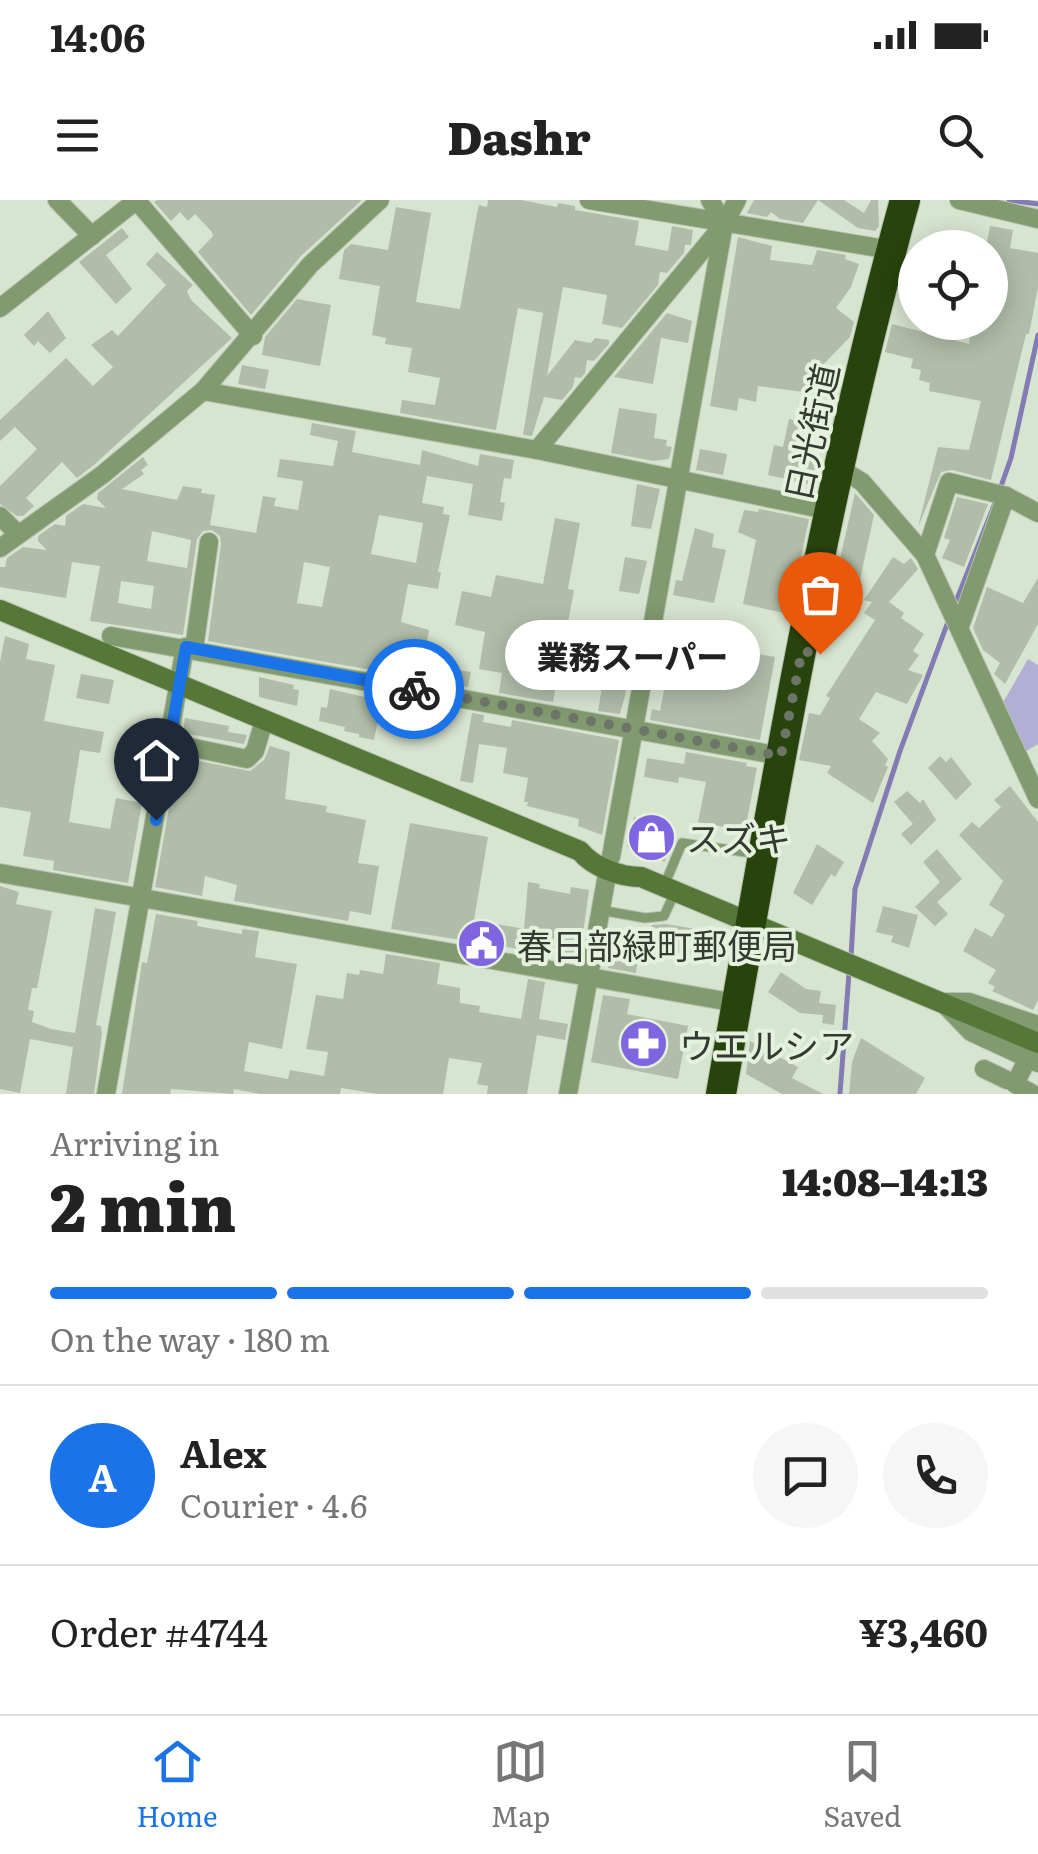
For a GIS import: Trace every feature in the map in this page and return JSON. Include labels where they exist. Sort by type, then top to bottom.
[{"type":"highway","name":"日光街道","points":[[720,1094],[781,756],[809,652],[839,468],[900,226]]},
{"type":"street","points":[[58,200],[92,236]]},
{"type":"street","points":[[0,308],[137,200],[252,336]]},
{"type":"street","points":[[0,548],[102,475],[202,390],[310,265],[380,200]]},
{"type":"street","points":[[589,200],[724,224],[900,226]]},
{"type":"street","points":[[568,1094],[724,224],[710,200]]},
{"type":"street","points":[[537,450],[724,224],[738,200]]},
{"type":"street","points":[[960,206],[1038,219]]},
{"type":"street","points":[[202,390],[537,450],[831,511]]},
{"type":"street","points":[[839,468],[862,482],[925,555],[1038,800]]},
{"type":"street","points":[[925,555],[949,482],[1000,494],[1038,513]]},
{"type":"street","points":[[956,617],[1000,494]]},
{"type":"street","points":[[0,516],[17,533]]},
{"type":"street","points":[[106,1094],[209,542]]},
{"type":"street","points":[[0,610],[580,851],[587,860],[610,863],[942,1002],[1035,1055],[1007,1086]]},
{"type":"street","points":[[111,636],[781,756]]},
{"type":"street","points":[[170,742],[247,759],[255,751],[264,720]]},
{"type":"street","points":[[0,874],[736,1003]]},
{"type":"street","points":[[942,1002],[970,1002],[1038,1025]]},
{"type":"street","points":[[984,1069],[1007,1086],[1033,1094]]},
{"type":"lane","points":[[600,910],[646,918],[664,916],[682,843],[762,854]]},
{"type":"shaded area","points":[[1028,659],[1038,665],[1038,744],[1023,753],[1001,706]]},
{"type":"building","points":[[362,200],[301,256],[251,315],[198,252],[213,236],[212,232],[195,214],[188,221],[180,212],[171,221],[154,202]]},
{"type":"building","points":[[488,200],[521,200],[557,207],[558,203],[575,206],[575,210],[639,221],[635,245],[668,251],[672,226],[693,230],[691,245],[685,245],[684,253],[667,273],[660,272],[658,285],[622,328],[602,324],[607,295],[563,287],[547,376],[575,340],[591,343],[595,338],[609,340],[609,344],[594,361],[587,360],[585,373],[581,378],[575,377],[573,387],[562,400],[544,397],[532,436],[523,435],[543,313],[518,308],[496,430],[400,413],[402,400],[435,405],[440,378],[408,372],[412,348],[385,344],[386,338],[372,335],[380,286],[339,279],[344,250],[351,244],[388,250],[396,207],[431,213],[416,302],[460,309],[479,205],[487,207]]},
{"type":"building","points":[[754,200],[818,200],[803,223],[780,219],[771,212],[767,217],[747,213]]},
{"type":"building","points":[[818,200],[844,200],[864,213],[871,200],[878,200],[879,226],[875,231],[858,228]]},
{"type":"building","points":[[990,226],[1013,230],[1010,248],[1038,253],[1038,287],[1029,334],[991,480],[952,470],[941,472],[918,527],[938,447],[969,450],[981,401],[929,391],[930,383],[919,380],[921,370],[911,368],[913,359],[885,352],[892,324],[898,326],[898,340],[954,340],[969,344],[970,340],[1008,340],[1008,230],[989,230]]},
{"type":"building","points":[[122,228],[129,237],[106,255],[132,289],[116,304],[79,262]]},
{"type":"building","points":[[738,237],[772,246],[770,260],[812,265],[817,250],[846,255],[845,259],[859,264],[851,287],[836,308],[854,322],[850,337],[815,373],[836,376],[833,396],[758,386],[756,402],[739,398],[737,411],[710,406]]},
{"type":"building","points":[[157,252],[193,285],[187,291],[191,300],[232,338],[77,478],[62,462],[26,498],[34,506],[23,516],[17,516],[0,504],[0,486],[37,449],[15,427],[0,441],[0,420],[66,358],[93,386],[113,367],[91,345],[112,330],[118,336],[166,285],[146,264]]},
{"type":"building","points":[[297,299],[331,305],[320,366],[262,355],[265,337]]},
{"type":"building","points":[[48,311],[66,338],[50,353],[38,341],[34,346],[24,335]]},
{"type":"building","points":[[667,313],[692,321],[688,343],[661,338],[653,384],[614,377]]},
{"type":"building","points":[[242,365],[269,370],[265,389],[238,384]]},
{"type":"building","points":[[619,408],[657,414],[654,438],[667,440],[666,446],[672,447],[669,459],[653,461],[611,453]]},
{"type":"building","points":[[789,419],[809,424],[802,455],[821,460],[816,486],[768,475],[774,445],[783,447]]},
{"type":"building","points":[[312,423],[356,431],[352,452],[420,465],[422,450],[478,466],[480,454],[514,460],[511,479],[504,478],[502,521],[468,515],[473,484],[427,476],[422,503],[444,507],[443,514],[450,515],[438,589],[408,584],[401,622],[429,630],[427,641],[412,639],[408,663],[471,672],[468,687],[208,641],[221,544],[220,536],[212,530],[203,531],[197,539],[183,635],[90,621],[100,566],[72,562],[66,598],[0,587],[0,567],[5,567],[7,558],[23,547],[47,550],[38,536],[55,524],[65,526],[66,516],[83,504],[106,508],[97,499],[98,493],[143,457],[148,465],[141,470],[144,474],[122,489],[177,500],[183,486],[202,489],[201,493],[215,495],[210,525],[256,533],[263,496],[276,498],[274,506],[298,510],[303,481],[277,477],[280,459],[333,466],[338,441],[310,435]],"holes":[[[379,515],[423,523],[416,563],[371,554]],[[152,531],[191,540],[187,568],[147,561]],[[304,562],[330,567],[322,607],[297,603]],[[121,581],[154,586],[151,609],[118,603]]]},
{"type":"building","points":[[700,449],[727,454],[723,475],[696,470]]},
{"type":"building","points":[[637,484],[660,489],[651,529],[631,526]]},
{"type":"building","points":[[855,493],[874,515],[856,598],[832,594]]},
{"type":"building","points":[[957,497],[988,504],[964,567],[942,558],[950,540],[944,538]]},
{"type":"building","points":[[759,509],[809,519],[789,614],[743,604],[756,540],[738,532],[744,510]]},
{"type":"building","points":[[555,518],[580,523],[568,589],[574,590],[553,702],[499,693],[502,673],[479,669],[485,632],[455,625],[462,591],[491,597],[496,575],[543,584]]},
{"type":"building","points":[[695,528],[714,534],[712,547],[726,550],[714,603],[673,595],[676,580],[682,581]]},
{"type":"building","points":[[625,557],[647,561],[639,594],[619,591]]},
{"type":"building","points":[[893,557],[904,564],[911,558],[918,569],[889,602],[904,613],[901,618],[924,634],[913,651],[919,655],[908,670],[923,675],[907,704],[876,692],[859,719],[880,733],[872,741],[888,759],[873,803],[827,773],[831,766],[799,760],[809,713],[820,715],[830,698],[826,696],[875,620],[864,613],[872,602],[864,600]]},
{"type":"building","points":[[1038,578],[1038,624],[1005,684],[994,674],[1000,663],[983,650],[973,628],[987,587],[1023,603]]},
{"type":"building","points":[[5,636],[29,644],[26,659],[55,665],[44,721],[104,732],[100,753],[80,750],[69,822],[110,829],[116,798],[142,803],[128,883],[53,870],[54,861],[23,856],[31,812],[0,807],[0,662]]},
{"type":"building","points":[[666,638],[775,657],[760,740],[650,720],[652,709],[660,711],[665,685],[672,686],[677,655],[663,653]]},
{"type":"building","points":[[605,669],[631,673],[620,714],[598,711]]},
{"type":"building","points":[[81,674],[114,680],[109,704],[76,698]]},
{"type":"building","points":[[259,677],[294,685],[293,689],[299,690],[297,706],[259,697]]},
{"type":"building","points":[[330,689],[416,709],[414,723],[378,720],[374,740],[319,721],[321,707],[327,708]]},
{"type":"building","points":[[472,713],[484,715],[483,722],[511,727],[512,720],[619,740],[602,835],[578,826],[579,819],[527,806],[528,802],[524,802],[528,778],[503,773],[507,748],[479,744],[473,783],[460,781]]},
{"type":"building","points":[[185,718],[229,726],[228,732],[247,735],[244,744],[183,733]]},
{"type":"building","points":[[270,746],[290,752],[285,799],[327,806],[326,812],[366,820],[358,863],[379,866],[371,915],[350,911],[348,921],[234,901],[237,885],[205,876],[202,896],[155,887],[178,757],[250,771],[264,760]]},
{"type":"building","points":[[686,752],[757,768],[745,831],[698,822],[706,782],[679,777],[678,783],[644,777],[647,758],[684,764]]},
{"type":"building","points":[[940,756],[946,762],[951,757],[972,784],[956,800],[928,768]]},
{"type":"building","points":[[1010,786],[1038,822],[1038,1000],[1033,1010],[992,991],[995,987],[988,983],[996,970],[963,951],[975,928],[992,937],[1005,915],[989,905],[1003,881],[959,835],[972,822],[979,828],[1001,807],[994,800]]},
{"type":"building","points":[[907,791],[920,803],[923,799],[936,820],[911,845],[901,834],[913,824],[894,802]]},
{"type":"building","points":[[634,817],[670,823],[665,862],[627,847]]},
{"type":"building","points":[[410,823],[488,837],[474,920],[524,929],[528,882],[570,894],[571,887],[589,890],[579,963],[564,960],[564,956],[391,929]]},
{"type":"building","points":[[817,844],[844,862],[835,877],[831,874],[812,905],[793,893]]},
{"type":"building","points":[[937,849],[962,879],[937,902],[948,914],[935,926],[915,907],[940,882],[923,862]]},
{"type":"building","points":[[0,886],[19,892],[16,904],[52,911],[37,988],[32,988],[28,1010],[34,1011],[32,1022],[51,1029],[75,1033],[95,908],[116,912],[96,1025],[101,1026],[102,1034],[94,1094],[66,1094],[73,1047],[30,1039],[20,1093],[0,1089]]},
{"type":"building","points":[[883,906],[918,915],[909,948],[891,942],[893,936],[876,932]]},
{"type":"building","points":[[156,914],[242,934],[242,929],[259,931],[255,957],[297,964],[282,1049],[249,1042],[244,1071],[288,1079],[290,1070],[324,1076],[328,1052],[306,1049],[316,995],[343,999],[347,973],[359,975],[360,970],[383,974],[386,954],[440,963],[437,984],[460,988],[460,1003],[480,1006],[479,1012],[521,1019],[528,979],[545,982],[539,1019],[568,1024],[565,1040],[537,1035],[527,1094],[487,1094],[488,1086],[477,1084],[482,1063],[449,1058],[443,1094],[378,1094],[341,1088],[340,1094],[260,1094],[234,1089],[233,1094],[171,1089],[170,1094],[122,1094],[142,962],[147,963]]},
{"type":"building","points":[[652,925],[713,932],[723,948],[720,960],[648,947]]},
{"type":"building","points":[[626,937],[641,938],[636,973],[608,968],[611,953],[624,955]]},
{"type":"building","points":[[781,972],[806,989],[821,991],[819,1003],[836,1005],[834,1025],[822,1023],[823,1015],[800,1013],[768,992]]},
{"type":"building","points":[[603,995],[630,999],[627,1014],[688,1026],[678,1079],[591,1062]]},
{"type":"building","points":[[861,1038],[925,1078],[916,1094],[849,1094],[852,1062]]},
{"type":"building","points":[[750,1041],[798,1067],[792,1078],[823,1094],[782,1094],[746,1074]]},
{"type":"waterway","points":[[1009,200],[1038,204]]},
{"type":"waterway","points":[[999,492],[1011,458],[1038,335]]},
{"type":"waterway","points":[[955,604],[995,503]]},
{"type":"waterway","points":[[851,957],[855,889],[949,619]]},
{"type":"waterway","points":[[840,1094],[849,973]]},
{"type":"way so far","points":[[414,689],[781,756],[802,651],[820,654]]},
{"type":"place","name":"業務スーパー","points":[[820,654]]},
{"type":"place","name":"スズキ","points":[[651,837]]},
{"type":"place","name":"春日部緑町郵便局","points":[[482,944]]},
{"type":"place","name":"ウエルシア","points":[[644,1044]]},
{"type":"route","points":[[156,820],[186,647],[414,689]]}]
